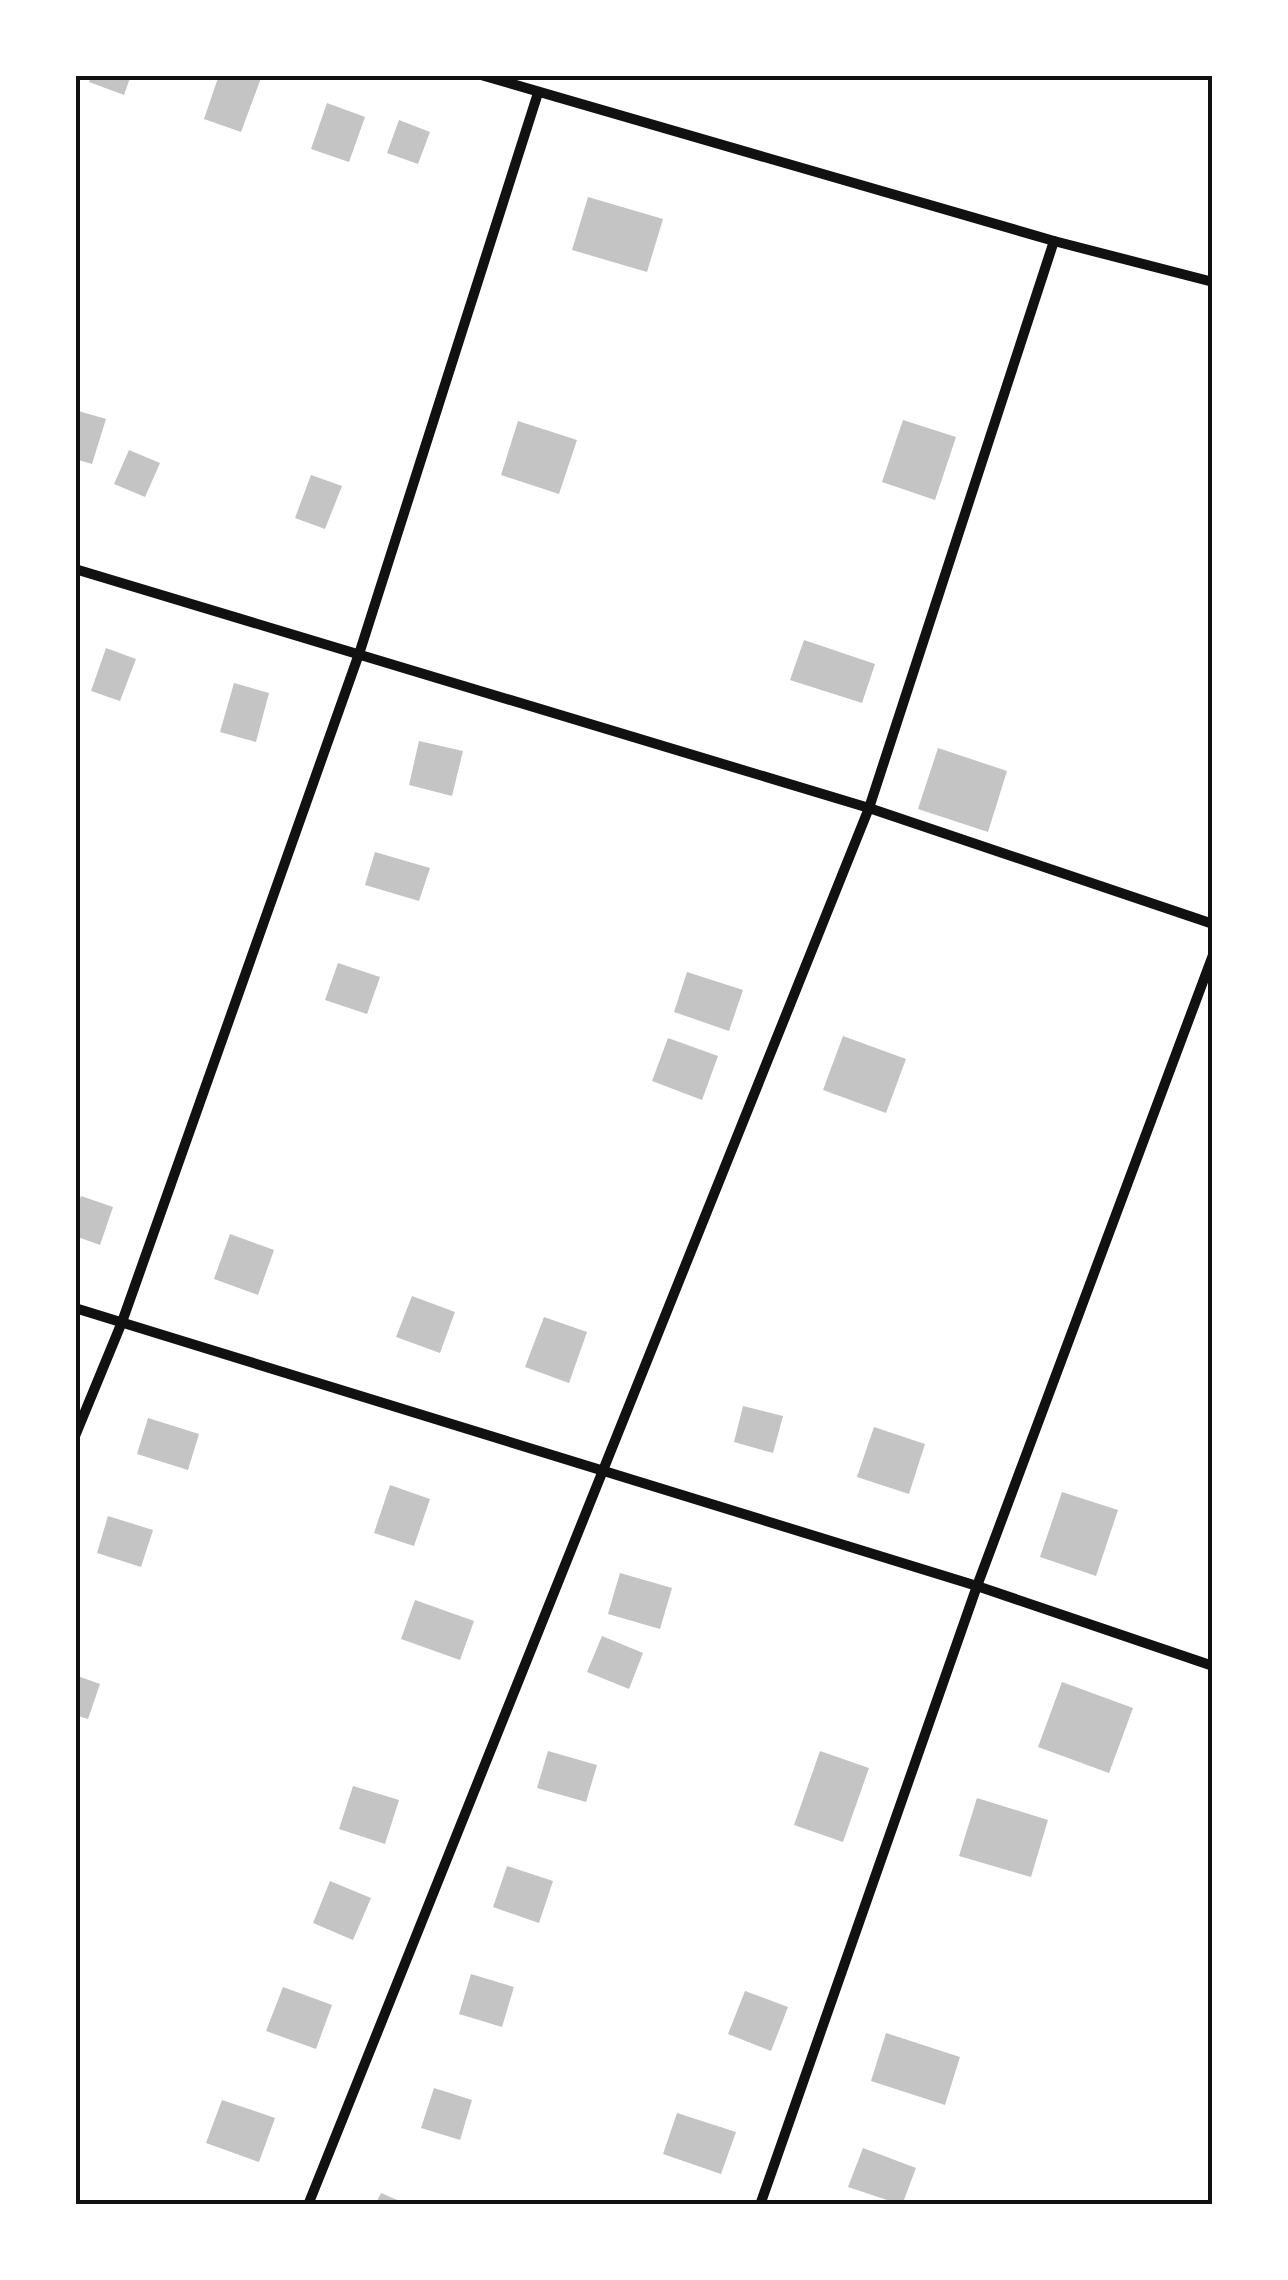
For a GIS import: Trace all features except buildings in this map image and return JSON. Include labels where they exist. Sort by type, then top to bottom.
[{"type":"street","points":[[481,75],[1054,241],[1213,282]]},
{"type":"street","points":[[75,1436],[122,1322],[360,651],[538,93]]},
{"type":"street","points":[[308,2205],[869,808],[1054,241]]},
{"type":"street","points":[[75,568],[360,651],[869,808],[1213,924]]},
{"type":"street","points":[[760,2205],[978,1586],[1213,955]]},
{"type":"street","points":[[75,1308],[978,1586],[1213,1666]]}]
